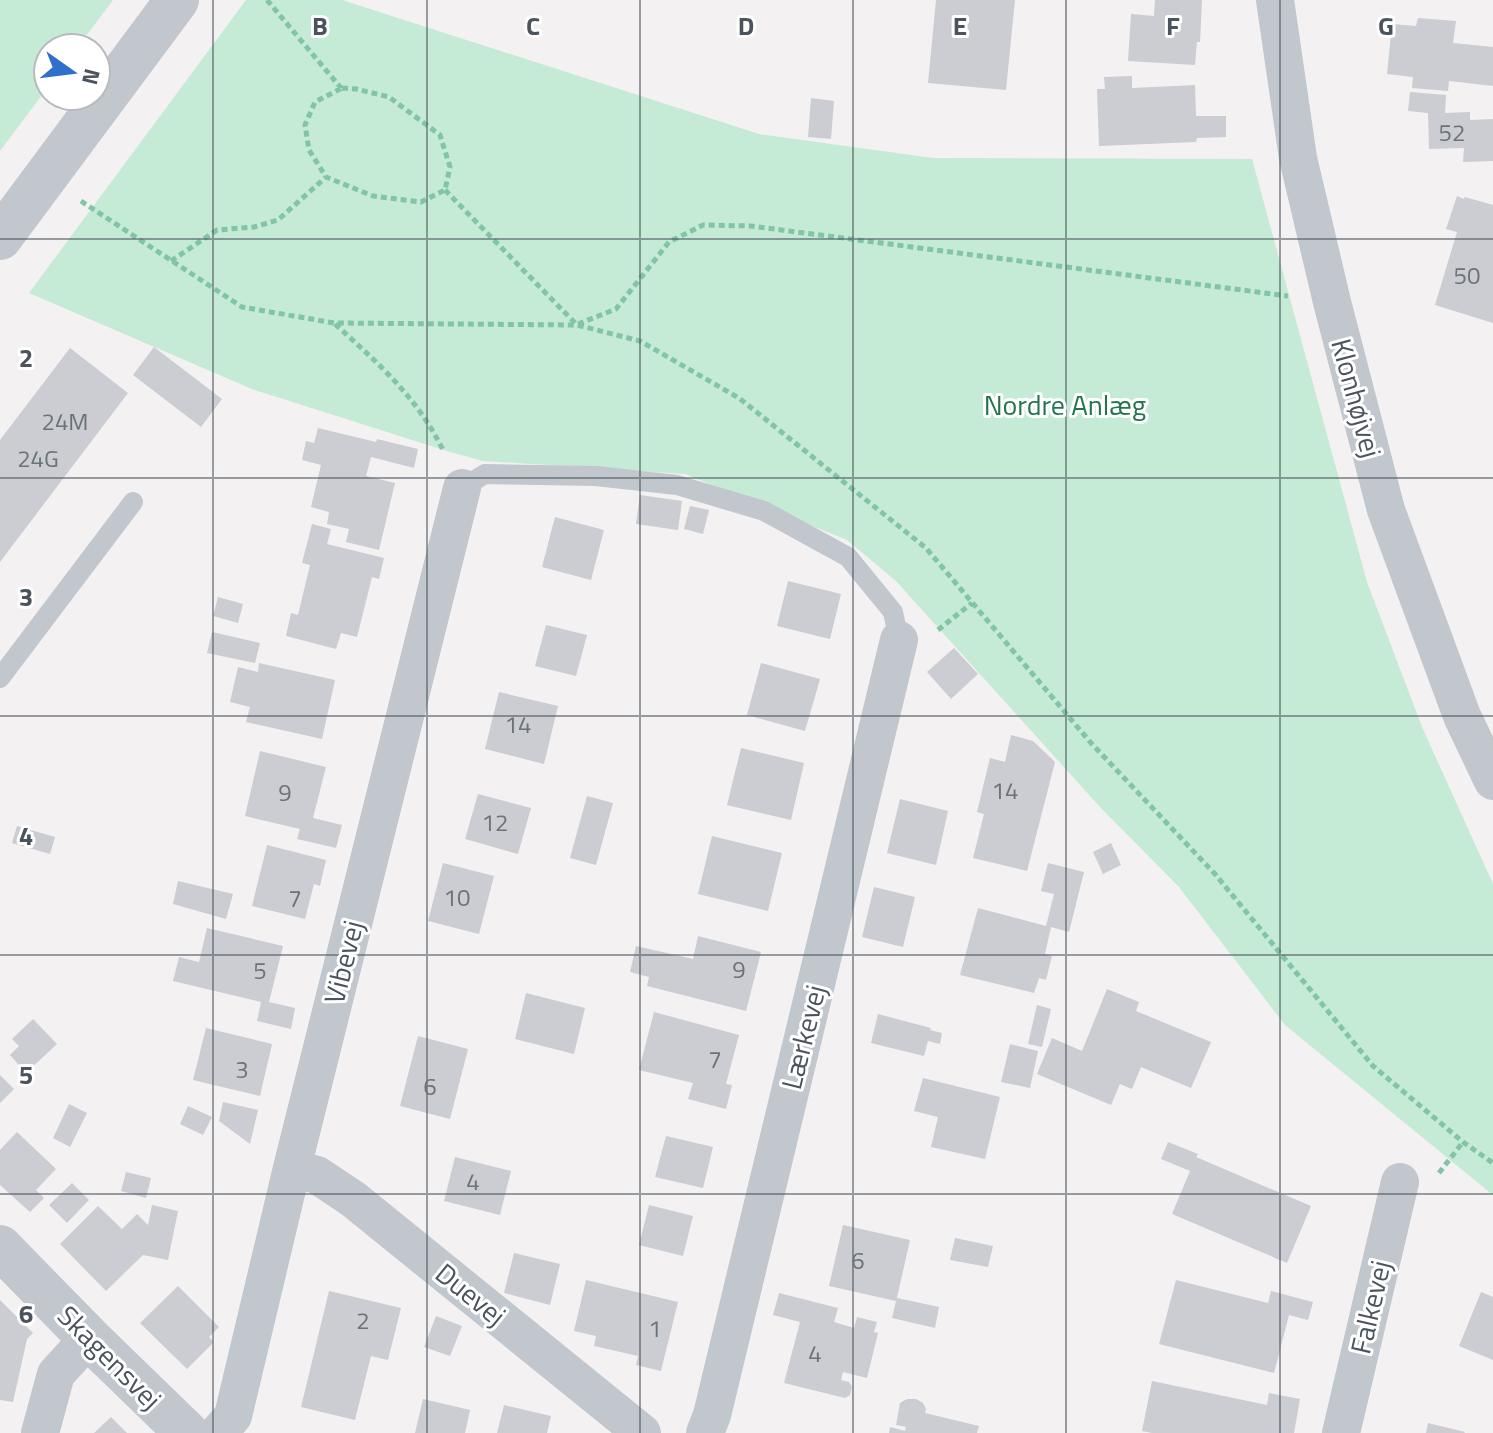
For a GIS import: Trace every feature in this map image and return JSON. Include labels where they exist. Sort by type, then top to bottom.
[{"type":"street","points":[[0,238],[177,0]]},
{"type":"street","name":"Klonhøjvej","points":[[1275,0],[1298,158],[1386,510],[1462,716],[1493,781]]},
{"type":"street","name":"Vibevej","points":[[218,1433],[233,1416],[462,488]]},
{"type":"street","name":"Lærkevej","points":[[705,1433],[712,1415],[899,640]]},
{"type":"street","name":"Duevej","points":[[292,1168],[317,1175],[353,1199],[642,1433]]},
{"type":"street","name":"Falkevej","points":[[1341,1433],[1400,1182]]},
{"type":"street","name":"Skagensvej","points":[[0,1247],[187,1433]]},
{"type":"street","points":[[40,1433],[56,1374],[89,1338]]},
{"type":"lane","points":[[462,488],[485,474],[596,476],[677,485],[764,511],[848,557],[893,612],[899,640]]},
{"type":"lane","points":[[0,678],[133,502]]},
{"type":"path","points":[[267,0],[342,88]]},
{"type":"path","points":[[342,88],[389,97],[440,135],[450,167],[445,190],[421,202],[373,196],[326,177],[309,150],[305,125],[315,102],[342,88]]},
{"type":"path","points":[[171,261],[217,230],[254,227],[278,220],[326,177]]},
{"type":"path","points":[[45,178],[242,307],[334,323],[577,325],[640,341],[739,398],[926,548],[1091,743],[1215,874],[1373,1066],[1463,1142],[1493,1163]]},
{"type":"path","points":[[445,190],[577,325]]},
{"type":"path","points":[[577,325],[616,309],[669,242],[703,225],[751,226],[1332,302]]},
{"type":"path","points":[[334,323],[394,378],[432,428],[462,488]]},
{"type":"green space","points":[[0,0],[113,0],[89,32],[32,32],[32,108],[0,151]]},
{"type":"green space","name":"Nordre Anlæg","points":[[246,0],[342,0],[759,134],[933,158],[1252,159],[1367,582],[1422,727],[1493,884],[1493,1195],[1285,1025],[1179,887],[1100,807],[896,581],[847,540],[685,474],[483,461],[450,452],[252,389],[29,293]]},
{"type":"building","points":[[936,0],[1015,0],[1006,90],[928,83]]},
{"type":"building","points":[[1155,0],[1202,0],[1200,42],[1197,42],[1195,65],[1128,61],[1131,14],[1154,16]]},
{"type":"building","points":[[1418,18],[1456,21],[1453,43],[1493,47],[1493,86],[1449,81],[1448,91],[1412,88],[1413,77],[1387,74],[1392,24],[1416,26]]},
{"type":"building","points":[[1132,76],[1132,88],[1195,85],[1196,116],[1226,116],[1226,137],[1197,138],[1196,142],[1099,146],[1097,89],[1105,89],[1104,77]]},
{"type":"building","points":[[1410,92],[1446,95],[1445,113],[1470,112],[1470,120],[1493,119],[1493,161],[1463,162],[1464,148],[1429,149],[1428,113],[1408,111]]},
{"type":"building","points":[[811,98],[834,101],[831,139],[808,137]]},
{"type":"building","points":[[1457,196],[1493,205],[1493,323],[1435,305],[1457,232],[1446,229]]},
{"type":"building","points":[[154,347],[222,399],[201,427],[133,375]]},
{"type":"building","points":[[70,348],[128,393],[0,562],[0,440]]},
{"type":"building","points":[[318,428],[418,449],[414,468],[371,457],[366,476],[395,483],[379,550],[346,542],[349,529],[327,524],[329,512],[311,507],[321,465],[302,460],[306,441],[314,443]]},
{"type":"building","points":[[640,495],[682,501],[678,530],[636,524]]},
{"type":"building","points":[[690,506],[709,510],[703,534],[684,529]]},
{"type":"building","points":[[555,517],[604,530],[591,580],[542,567]]},
{"type":"building","points":[[312,524],[331,529],[327,544],[384,558],[379,579],[372,577],[357,637],[341,633],[336,649],[286,636],[291,613],[298,615],[310,565],[302,563]]},
{"type":"building","points":[[788,581],[841,594],[830,639],[777,626]]},
{"type":"building","points":[[218,597],[243,604],[238,623],[213,616]]},
{"type":"building","points":[[546,625],[587,635],[576,676],[535,666]]},
{"type":"building","points":[[212,632],[260,643],[255,663],[207,653]]},
{"type":"building","points":[[954,648],[978,674],[951,699],[927,672]]},
{"type":"building","points":[[259,663],[335,680],[322,739],[246,722],[250,707],[230,702],[238,667],[258,672]]},
{"type":"building","points":[[761,663],[820,679],[805,731],[747,715]]},
{"type":"building","points":[[499,692],[558,706],[544,764],[485,749]]},
{"type":"building","points":[[1011,735],[1033,741],[1055,762],[1027,871],[973,858],[984,814],[977,812],[990,758],[1005,762]]},
{"type":"building","points":[[741,748],[804,763],[791,820],[727,805]]},
{"type":"building","points":[[260,751],[326,767],[313,818],[342,825],[336,848],[297,839],[300,829],[245,816]]},
{"type":"building","points":[[478,794],[531,808],[518,854],[465,839]]},
{"type":"building","points":[[587,796],[613,803],[596,865],[570,858]]},
{"type":"building","points":[[900,799],[948,811],[936,865],[887,853]]},
{"type":"building","points":[[17,826],[55,837],[50,854],[12,843]]},
{"type":"building","points":[[712,836],[782,853],[768,911],[698,894]]},
{"type":"building","points":[[1111,843],[1121,865],[1103,874],[1093,852]]},
{"type":"building","points":[[267,845],[326,860],[320,886],[314,884],[305,919],[252,906]]},
{"type":"building","points":[[443,863],[494,876],[479,934],[428,921]]},
{"type":"building","points":[[1048,863],[1084,872],[1069,932],[1051,927],[1045,954],[1052,956],[1046,980],[1039,978],[1034,993],[960,975],[978,908],[1046,926],[1054,894],[1041,891]]},
{"type":"building","points":[[178,881],[233,894],[226,919],[173,904]]},
{"type":"building","points":[[874,887],[915,897],[903,947],[862,937]]},
{"type":"building","points":[[207,928],[283,946],[269,1002],[295,1008],[291,1029],[257,1021],[261,1002],[173,981],[179,957],[199,962]]},
{"type":"building","points":[[698,936],[761,952],[746,1011],[647,986],[649,977],[630,972],[636,946],[693,959]]},
{"type":"building","points":[[1107,989],[1139,1002],[1136,1011],[1211,1042],[1191,1088],[1141,1067],[1132,1089],[1120,1084],[1111,1105],[1037,1074],[1052,1038],[1082,1051]]},
{"type":"building","points":[[526,993],[585,1008],[574,1054],[515,1039]]},
{"type":"building","points":[[1037,1005],[1051,1009],[1042,1047],[1028,1044]]},
{"type":"building","points":[[654,1012],[739,1035],[726,1084],[732,1085],[726,1109],[688,1099],[693,1083],[639,1070]]},
{"type":"building","points":[[878,1014],[942,1033],[940,1044],[928,1041],[924,1056],[871,1043]]},
{"type":"building","points":[[33,1019],[57,1044],[26,1073],[10,1055],[19,1046],[12,1039]]},
{"type":"building","points":[[206,1028],[272,1044],[260,1096],[193,1080]]},
{"type":"building","points":[[418,1036],[468,1049],[450,1119],[400,1106]]},
{"type":"building","points":[[1010,1044],[1038,1051],[1030,1088],[1001,1082]]},
{"type":"building","points":[[0,1075],[14,1089],[0,1103]]},
{"type":"building","points":[[923,1078],[1000,1097],[985,1159],[931,1147],[938,1117],[914,1111]]},
{"type":"building","points":[[223,1102],[258,1110],[250,1144],[219,1121]]},
{"type":"building","points":[[69,1104],[87,1113],[70,1147],[53,1138]]},
{"type":"building","points":[[188,1106],[212,1117],[203,1135],[180,1124]]},
{"type":"building","points":[[17,1132],[56,1169],[36,1190],[44,1198],[30,1212],[0,1185],[0,1150]]},
{"type":"building","points":[[666,1136],[713,1147],[703,1188],[655,1177]]},
{"type":"building","points":[[1168,1142],[1311,1206],[1287,1263],[1172,1214],[1190,1171],[1161,1159]]},
{"type":"building","points":[[455,1157],[511,1171],[500,1215],[444,1201]]},
{"type":"building","points":[[126,1172],[151,1178],[146,1198],[121,1191]]},
{"type":"building","points":[[72,1183],[89,1200],[67,1223],[49,1205]]},
{"type":"building","points":[[152,1205],[178,1211],[168,1260],[143,1255],[106,1291],[60,1244],[98,1206],[122,1229],[137,1214],[148,1225]]},
{"type":"building","points":[[649,1205],[693,1216],[683,1256],[639,1245]]},
{"type":"building","points":[[843,1225],[910,1240],[897,1298],[939,1307],[935,1328],[892,1318],[896,1301],[829,1286]]},
{"type":"building","points":[[955,1238],[993,1246],[988,1267],[950,1260]]},
{"type":"building","points":[[514,1253],[560,1264],[550,1305],[504,1293]]},
{"type":"building","points":[[586,1280],[678,1302],[661,1371],[636,1365],[638,1356],[594,1346],[596,1336],[574,1331]]},
{"type":"building","points":[[1176,1280],[1268,1303],[1271,1291],[1313,1302],[1308,1320],[1289,1315],[1274,1373],[1159,1344]]},
{"type":"building","points":[[178,1286],[219,1327],[209,1337],[214,1342],[187,1369],[140,1323]]},
{"type":"building","points":[[329,1291],[401,1308],[388,1360],[371,1356],[355,1420],[301,1407]]},
{"type":"building","points":[[1481,1292],[1493,1297],[1493,1360],[1459,1346]]},
{"type":"building","points":[[779,1293],[838,1308],[834,1322],[854,1328],[857,1317],[877,1322],[874,1332],[878,1333],[867,1378],[843,1372],[841,1380],[849,1382],[852,1387],[850,1395],[845,1398],[784,1383],[800,1322],[773,1315]]},
{"type":"building","points":[[0,1300],[33,1333],[27,1339],[13,1402],[0,1400]]},
{"type":"building","points":[[436,1316],[462,1326],[450,1356],[424,1347]]},
{"type":"building","points":[[1152,1381],[1267,1405],[1269,1393],[1300,1399],[1294,1433],[1142,1431]]},
{"type":"building","points":[[423,1399],[470,1410],[465,1433],[415,1433]]},
{"type":"building","points":[[907,1399],[923,1403],[925,1413],[979,1426],[977,1433],[889,1433],[890,1427],[905,1431],[906,1427],[896,1425],[900,1403]]},
{"type":"building","points":[[504,1405],[551,1416],[547,1433],[497,1433]]},
{"type":"building","points":[[111,1417],[127,1433],[94,1433]]},
{"type":"building","points":[[1428,1423],[1465,1432],[1426,1433]]}]
